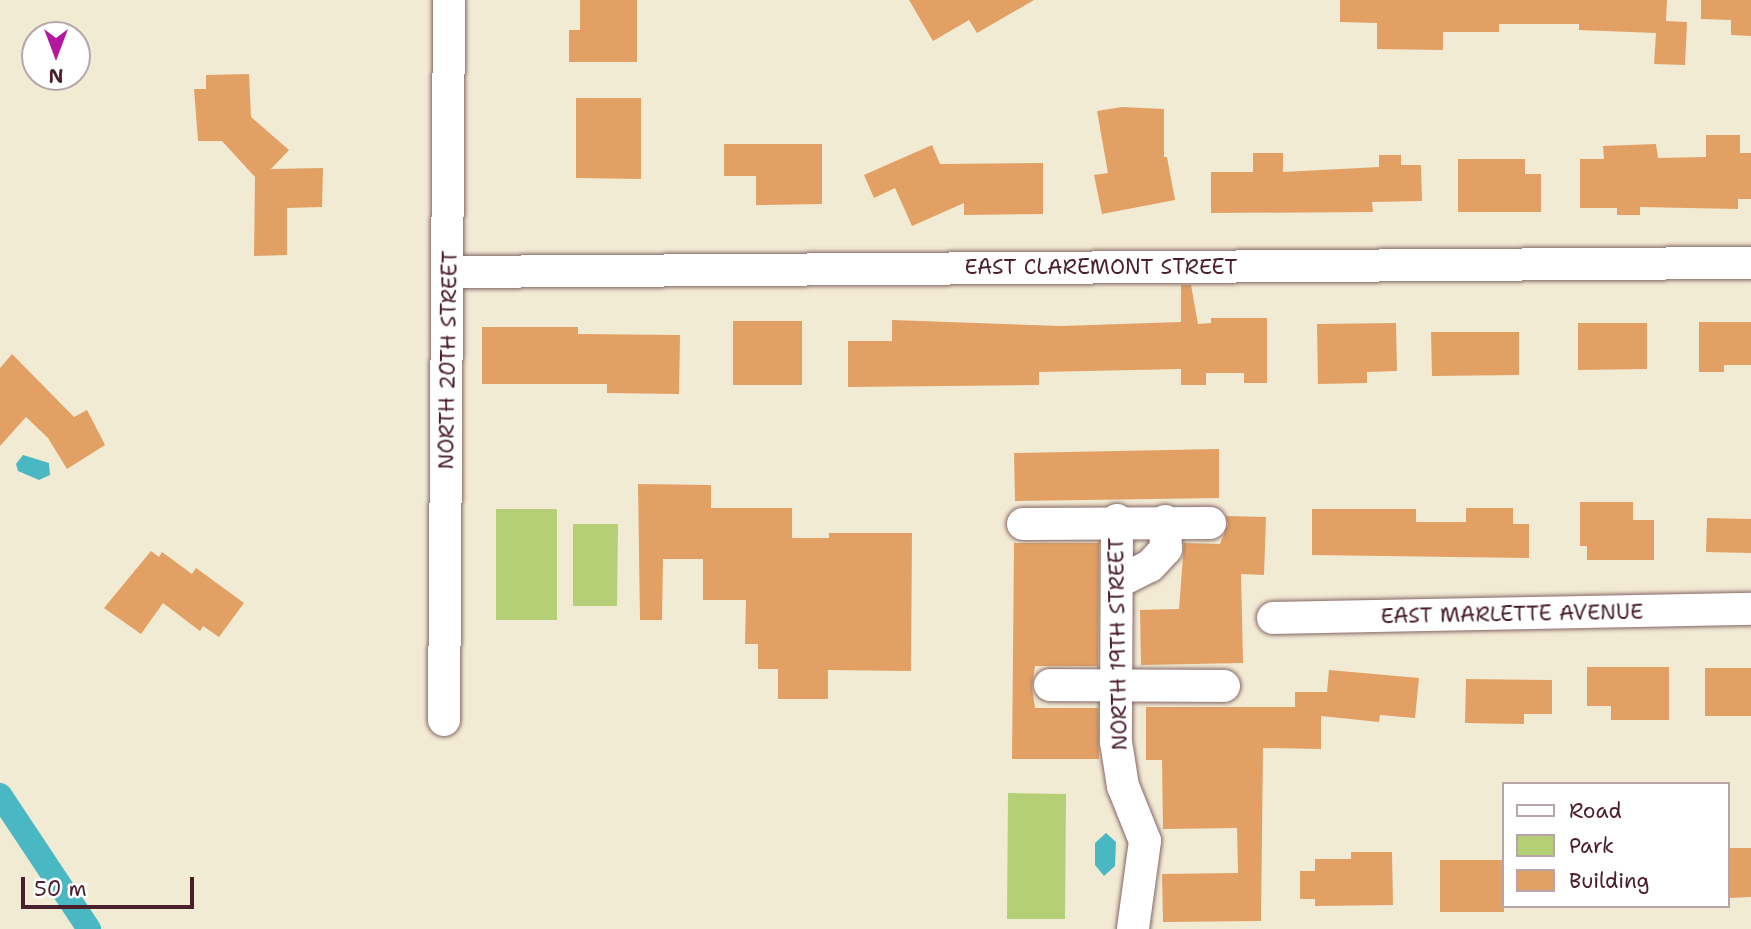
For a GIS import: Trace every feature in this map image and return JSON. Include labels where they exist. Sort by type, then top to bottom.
[{"type":"street","name":"NORTH 20TH STREET","points":[[444,720],[450,272],[449,0]]},
{"type":"street","name":"EAST CLAREMONT STREET","points":[[450,272],[1751,263]]},
{"type":"street","points":[[1023,524],[1117,520],[1210,523]]},
{"type":"street","name":"NORTH 19TH STREET","points":[[1117,520],[1116,742],[1123,786],[1145,841],[1133,929]]},
{"type":"street","points":[[1118,582],[1150,566],[1166,549],[1165,522]]},
{"type":"street","name":"EAST MARLETTE AVENUE","points":[[1273,618],[1751,609]]},
{"type":"street","points":[[1050,685],[1224,686]]},
{"type":"green space","points":[[496,509],[557,509],[557,620],[496,620]]},
{"type":"green space","points":[[573,524],[618,524],[617,606],[573,606]]},
{"type":"green space","points":[[1008,793],[1066,794],[1065,919],[1007,919]]},
{"type":"water","points":[[23,455],[49,463],[50,475],[39,480],[18,471],[16,464]]},
{"type":"water","points":[[1106,833],[1116,842],[1115,866],[1104,876],[1095,865],[1095,843]]},
{"type":"building","points":[[580,0],[637,0],[637,62],[569,62],[569,30],[580,30]]},
{"type":"building","points":[[909,0],[1034,0],[977,33],[969,20],[933,41]]},
{"type":"building","points":[[1340,0],[1667,0],[1666,21],[1687,22],[1685,65],[1654,64],[1656,33],[1579,30],[1579,24],[1499,24],[1499,32],[1443,32],[1443,50],[1377,49],[1377,23],[1340,22]]},
{"type":"building","points":[[1701,0],[1751,0],[1751,36],[1731,35],[1731,20],[1701,19]]},
{"type":"building","points":[[249,74],[251,117],[289,150],[271,169],[323,168],[322,207],[287,208],[287,255],[254,256],[255,177],[222,141],[198,141],[194,89],[206,89],[206,75]]},
{"type":"building","points":[[576,98],[641,98],[641,179],[576,178]]},
{"type":"building","points":[[1122,107],[1164,109],[1164,157],[1167,157],[1175,200],[1102,214],[1094,175],[1108,173],[1097,111]]},
{"type":"building","points":[[1706,135],[1740,135],[1740,153],[1751,153],[1751,199],[1738,199],[1738,209],[1640,207],[1640,215],[1617,215],[1617,208],[1580,208],[1580,159],[1604,159],[1603,146],[1656,144],[1658,158],[1706,157]]},
{"type":"building","points":[[724,144],[822,144],[822,204],[756,205],[756,176],[724,176]]},
{"type":"building","points":[[932,145],[940,164],[1043,163],[1043,214],[964,215],[964,203],[912,226],[895,188],[874,198],[864,175]]},
{"type":"building","points":[[1253,153],[1283,153],[1283,172],[1379,167],[1379,155],[1401,155],[1401,165],[1421,165],[1422,201],[1372,202],[1373,212],[1211,213],[1211,172],[1253,172]]},
{"type":"building","points":[[1458,159],[1525,159],[1525,174],[1541,174],[1541,212],[1458,212]]},
{"type":"building","points":[[1181,285],[1191,285],[1198,324],[1211,323],[1211,318],[1267,318],[1267,383],[1244,383],[1244,373],[1206,373],[1206,385],[1181,385],[1181,369],[1039,372],[1039,385],[848,387],[848,341],[892,341],[892,320],[1061,326],[1181,322]]},
{"type":"building","points":[[733,321],[802,321],[802,385],[733,385]]},
{"type":"building","points":[[1699,322],[1751,322],[1751,365],[1724,365],[1724,372],[1699,372]]},
{"type":"building","points":[[1396,323],[1397,371],[1367,372],[1367,383],[1318,384],[1317,324]]},
{"type":"building","points":[[1578,323],[1647,323],[1647,369],[1578,370]]},
{"type":"building","points":[[482,327],[578,327],[578,334],[680,335],[679,394],[607,393],[607,384],[482,384]]},
{"type":"building","points":[[1431,332],[1519,332],[1519,375],[1432,376]]},
{"type":"building","points":[[12,354],[74,417],[87,410],[105,445],[67,469],[48,438],[26,417],[0,446],[0,368]]},
{"type":"building","points":[[1219,449],[1219,498],[1015,501],[1014,453]]},
{"type":"building","points":[[638,484],[711,485],[711,508],[792,508],[792,538],[829,538],[829,533],[912,533],[911,671],[828,670],[828,699],[778,699],[778,669],[758,669],[758,644],[745,644],[746,600],[703,600],[703,559],[663,559],[662,620],[640,620]]},
{"type":"building","points":[[1580,502],[1633,502],[1633,520],[1654,520],[1654,560],[1587,560],[1587,546],[1580,546]]},
{"type":"building","points":[[1466,508],[1513,508],[1513,524],[1529,524],[1529,558],[1312,555],[1312,509],[1416,509],[1416,522],[1466,522]]},
{"type":"building","points":[[1226,516],[1266,517],[1264,575],[1241,574],[1243,663],[1141,665],[1140,610],[1179,609],[1184,543],[1220,544],[1228,524]]},
{"type":"building","points":[[1707,518],[1751,519],[1751,553],[1706,552]]},
{"type":"building","points":[[1014,543],[1099,543],[1098,666],[1035,666],[1032,686],[1035,708],[1098,708],[1099,759],[1012,759]]},
{"type":"building","points":[[151,551],[159,557],[162,552],[192,574],[196,568],[244,603],[219,637],[203,626],[200,631],[163,603],[141,634],[104,608]]},
{"type":"building","points":[[1587,667],[1669,667],[1669,720],[1611,720],[1611,706],[1587,706]]},
{"type":"building","points":[[1705,668],[1751,668],[1751,716],[1705,716]]},
{"type":"building","points":[[1329,670],[1419,678],[1415,718],[1380,715],[1379,722],[1321,716],[1321,749],[1263,748],[1261,921],[1163,922],[1162,874],[1238,873],[1237,828],[1163,829],[1162,760],[1146,760],[1146,707],[1295,707],[1295,692],[1327,692]]},
{"type":"building","points":[[1466,679],[1552,680],[1552,714],[1524,714],[1524,724],[1465,723]]},
{"type":"building","points":[[1730,848],[1751,848],[1751,897],[1730,898]]},
{"type":"building","points":[[1351,852],[1392,852],[1393,905],[1315,906],[1315,899],[1300,899],[1300,871],[1315,871],[1315,859],[1351,859]]},
{"type":"building","points":[[1440,860],[1502,860],[1504,912],[1440,912]]},
{"type":"waterway","points":[[0,795],[89,929]]}]
